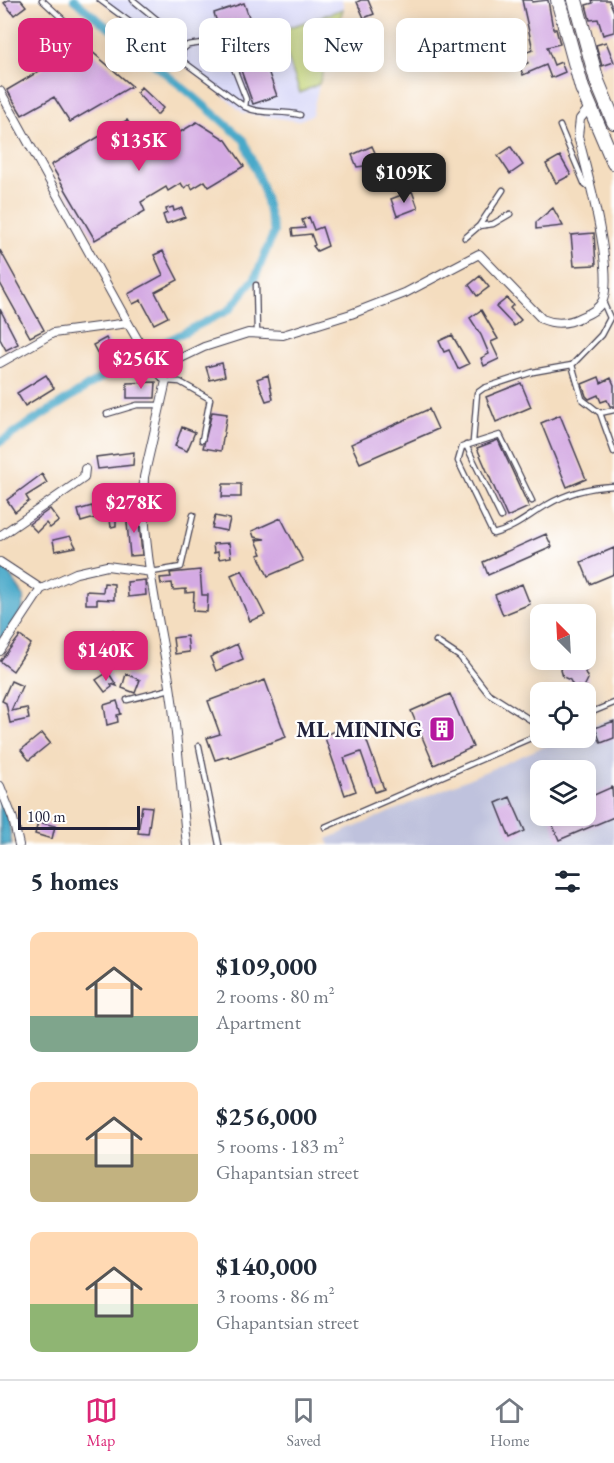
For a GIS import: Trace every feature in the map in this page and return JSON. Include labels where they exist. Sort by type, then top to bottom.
[{"type":"main road","points":[[558,0],[589,108],[614,163]]},
{"type":"main road","points":[[575,0],[597,81],[614,122]]},
{"type":"street","points":[[0,91],[128,323],[154,366],[166,381],[144,477],[152,572],[170,689],[186,845]]},
{"type":"street","points":[[154,366],[204,347],[257,333],[283,335],[351,314],[405,293],[479,254],[542,319],[552,324],[571,322],[592,312],[603,301],[607,284],[606,254],[578,136],[580,119],[589,108]]},
{"type":"street","points":[[0,363],[53,333],[128,323]]},
{"type":"street","points":[[0,537],[84,478],[86,469]]},
{"type":"street","points":[[0,562],[41,590]]},
{"type":"street","points":[[0,651],[41,590],[76,573],[107,566],[152,572]]},
{"type":"street","points":[[0,786],[20,845]]},
{"type":"lane","points":[[42,0],[62,18]]},
{"type":"lane","points":[[100,0],[125,18]]},
{"type":"lane","points":[[133,0],[155,18]]},
{"type":"lane","points":[[187,46],[223,40],[246,99],[245,107]]},
{"type":"lane","points":[[187,63],[245,107],[256,112],[284,111],[300,115]]},
{"type":"lane","points":[[560,126],[584,183],[591,189]]},
{"type":"lane","points":[[465,238],[478,226],[503,190]]},
{"type":"lane","points":[[478,226],[493,224],[510,214]]},
{"type":"lane","points":[[256,285],[257,333]]},
{"type":"lane","points":[[473,442],[477,393],[484,388],[533,372],[572,365],[602,335],[606,327],[610,315],[603,301]]},
{"type":"lane","points":[[572,365],[582,399],[600,413],[614,452]]},
{"type":"lane","points":[[166,381],[180,382],[210,399],[202,440]]},
{"type":"lane","points":[[107,414],[137,405],[160,405]]},
{"type":"lane","points":[[600,413],[614,410]]},
{"type":"lane","points":[[609,434],[614,430]]},
{"type":"lane","points":[[532,501],[500,435],[462,447],[458,461],[493,534],[533,516],[546,505],[590,487],[614,486]]},
{"type":"lane","points":[[466,445],[501,517]]},
{"type":"lane","points":[[152,572],[182,567],[193,515]]},
{"type":"lane","points":[[436,641],[460,657],[488,693],[530,720]]},
{"type":"lane","points":[[127,700],[170,689]]},
{"type":"lane","points":[[596,710],[614,703]]},
{"type":"lane","points":[[325,827],[530,738]]},
{"type":"lane","points":[[199,746],[219,845]]},
{"type":"shaded area","points":[[100,0],[342,0],[344,8],[341,18],[303,18],[303,72],[323,72],[312,115],[298,121],[243,113],[187,67],[187,18],[123,18]]},
{"type":"shaded area","points":[[614,717],[614,845],[330,845],[327,839],[541,748],[596,748],[596,724]]},
{"type":"green space","points":[[343,9],[340,18],[317,18]]},
{"type":"green space","points":[[303,23],[303,72],[323,72],[319,84],[300,93],[291,66],[291,27]]},
{"type":"water","points":[[0,567],[7,571],[24,596],[22,612],[0,640]]},
{"type":"water","points":[[0,796],[8,815],[12,845],[0,845]]},
{"type":"building","points":[[8,0],[21,0],[26,6],[14,15],[4,3]]},
{"type":"building","points":[[368,0],[374,14],[364,18],[357,2]]},
{"type":"building","points":[[522,0],[532,0],[532,2],[548,0],[553,29],[556,29],[560,44],[547,47],[554,65],[561,62],[565,72],[551,78],[546,65],[523,75],[522,72],[527,72],[527,52],[533,50]]},
{"type":"building","points":[[592,0],[609,0],[614,12],[614,32],[603,35],[598,19],[590,20],[586,5],[593,3]]},
{"type":"building","points":[[244,3],[249,18],[216,18],[214,13]]},
{"type":"building","points":[[606,42],[614,62],[602,66],[596,45]]},
{"type":"building","points":[[93,53],[105,63],[105,72],[116,72],[132,86],[70,122],[54,97],[22,115],[7,90],[38,72],[93,72]]},
{"type":"building","points":[[242,72],[268,72],[277,96],[253,104]]},
{"type":"building","points":[[141,87],[163,108],[157,115],[137,93]]},
{"type":"building","points":[[127,120],[147,152],[197,122],[226,140],[244,166],[209,187],[205,181],[192,189],[190,184],[184,188],[181,183],[168,191],[166,187],[141,202],[145,211],[95,240],[51,165]]},
{"type":"building","points":[[372,146],[381,166],[389,163],[396,180],[379,187],[371,165],[357,167],[352,155]]},
{"type":"building","points":[[511,147],[523,165],[510,174],[498,156]]},
{"type":"building","points":[[560,156],[571,175],[556,183],[546,164]]},
{"type":"building","points":[[412,191],[418,208],[397,216],[391,199]]},
{"type":"building","points":[[173,207],[174,211],[182,208],[185,217],[166,224],[163,215],[167,213],[166,209]]},
{"type":"building","points":[[553,208],[563,226],[536,229],[536,222]]},
{"type":"building","points":[[309,217],[314,230],[322,227],[328,246],[317,251],[313,246],[315,245],[311,234],[293,236],[292,229],[305,228],[302,220]]},
{"type":"building","points":[[594,233],[596,265],[574,266],[571,235]]},
{"type":"building","points":[[0,250],[44,330],[30,337],[0,283]]},
{"type":"building","points":[[163,251],[178,280],[155,292],[168,317],[154,324],[141,300],[133,304],[128,294],[163,275],[154,255]]},
{"type":"building","points":[[480,276],[489,287],[477,296],[469,285]]},
{"type":"building","points":[[507,298],[513,305],[510,308],[521,320],[514,326],[496,307]]},
{"type":"building","points":[[0,309],[18,344],[6,350],[0,339]]},
{"type":"building","points":[[481,310],[498,339],[491,342],[499,359],[484,366],[481,358],[489,354],[470,318]]},
{"type":"building","points":[[452,335],[469,364],[458,369],[449,350],[444,352],[439,341]]},
{"type":"building","points":[[106,338],[113,351],[100,358],[93,345]]},
{"type":"building","points":[[222,363],[225,376],[210,380],[206,367]]},
{"type":"building","points":[[46,375],[54,388],[25,406],[17,393]]},
{"type":"building","points":[[268,375],[273,399],[266,401],[257,379]]},
{"type":"building","points":[[599,377],[601,383],[611,378],[614,385],[614,406],[610,406],[607,400],[601,402],[598,395],[589,399],[586,396],[582,384]]},
{"type":"building","points":[[156,382],[155,398],[127,398],[127,383]]},
{"type":"building","points":[[521,383],[531,407],[496,422],[486,397]]},
{"type":"building","points":[[429,409],[438,429],[360,463],[351,444]]},
{"type":"building","points":[[212,412],[227,414],[221,451],[203,448]]},
{"type":"building","points":[[560,415],[586,479],[567,487],[541,423]]},
{"type":"building","points":[[182,427],[195,432],[187,451],[175,446]]},
{"type":"building","points":[[498,440],[529,507],[507,517],[477,448]]},
{"type":"building","points":[[134,452],[133,465],[98,469],[96,457]]},
{"type":"building","points":[[42,474],[47,483],[26,496],[29,501],[15,512],[7,500]]},
{"type":"building","points":[[223,484],[241,484],[241,497],[222,497]]},
{"type":"building","points":[[112,491],[115,513],[120,512],[121,519],[116,520],[116,526],[111,527],[108,506],[95,507],[94,494]]},
{"type":"building","points":[[92,506],[95,518],[81,522],[78,510]]},
{"type":"building","points":[[50,509],[59,521],[50,528],[46,523],[37,532],[29,524]]},
{"type":"building","points":[[138,511],[142,555],[130,556],[126,512]]},
{"type":"building","points":[[215,516],[230,519],[227,531],[212,528]]},
{"type":"building","points":[[281,518],[303,561],[268,576],[258,555],[262,554],[256,540],[265,539],[254,537],[252,531]]},
{"type":"building","points":[[546,534],[552,547],[488,575],[483,562]]},
{"type":"building","points":[[70,536],[76,547],[55,551],[53,540]]},
{"type":"building","points":[[229,543],[231,557],[219,559],[218,552],[214,553],[213,544]]},
{"type":"building","points":[[614,548],[614,574],[590,584],[581,562]]},
{"type":"building","points":[[200,570],[202,595],[208,595],[207,612],[193,611],[194,592],[186,593],[186,589],[173,590],[172,583],[161,584],[160,578],[171,577],[170,573]]},
{"type":"building","points":[[242,570],[265,615],[250,621],[231,575]]},
{"type":"building","points":[[145,580],[146,595],[128,597],[127,582]]},
{"type":"building","points":[[104,583],[114,584],[114,600],[97,599],[97,604],[86,604],[86,591],[103,592]]},
{"type":"building","points":[[522,584],[530,604],[503,615],[495,595]]},
{"type":"building","points":[[113,630],[123,641],[108,649],[101,636]]},
{"type":"building","points":[[20,636],[31,644],[13,671],[0,661]]},
{"type":"building","points":[[187,636],[189,652],[175,654],[173,638]]},
{"type":"building","points":[[237,644],[243,659],[216,671],[210,657]]},
{"type":"building","points":[[561,670],[586,670],[588,679],[586,682],[571,682],[563,677]]},
{"type":"building","points":[[108,672],[117,686],[111,684],[112,687],[105,692],[96,680]]},
{"type":"building","points":[[126,674],[140,680],[135,693],[122,688]]},
{"type":"building","points":[[265,680],[286,737],[229,758],[228,756],[215,760],[207,738],[220,734],[208,701]]},
{"type":"building","points":[[11,681],[22,686],[11,711],[27,708],[29,719],[10,723],[6,703],[2,701]]},
{"type":"building","name":"ML MINING","points":[[450,694],[473,747],[434,765],[411,711]]},
{"type":"building","points":[[117,701],[121,714],[117,715],[118,722],[107,725],[104,705]]},
{"type":"building","points":[[614,721],[614,738],[601,743],[596,728]]},
{"type":"building","points":[[360,722],[384,789],[375,792],[361,752],[344,758],[356,791],[345,795],[324,735]]},
{"type":"building","points":[[42,733],[50,743],[29,760],[21,750]]},
{"type":"building","points":[[612,787],[614,817],[596,825],[596,794]]},
{"type":"building","points":[[510,797],[525,831],[510,838],[496,803]]},
{"type":"building","points":[[142,806],[152,807],[148,834],[138,833]]},
{"type":"building","points":[[38,822],[55,826],[52,839],[35,834]]},
{"type":"building","points":[[553,826],[592,826],[559,840]]},
{"type":"waterway","points":[[0,442],[129,360],[229,310],[255,278],[274,232],[262,186],[244,140],[74,0]]},
{"type":"place","name":"ML MINING","points":[[442,729]]}]
